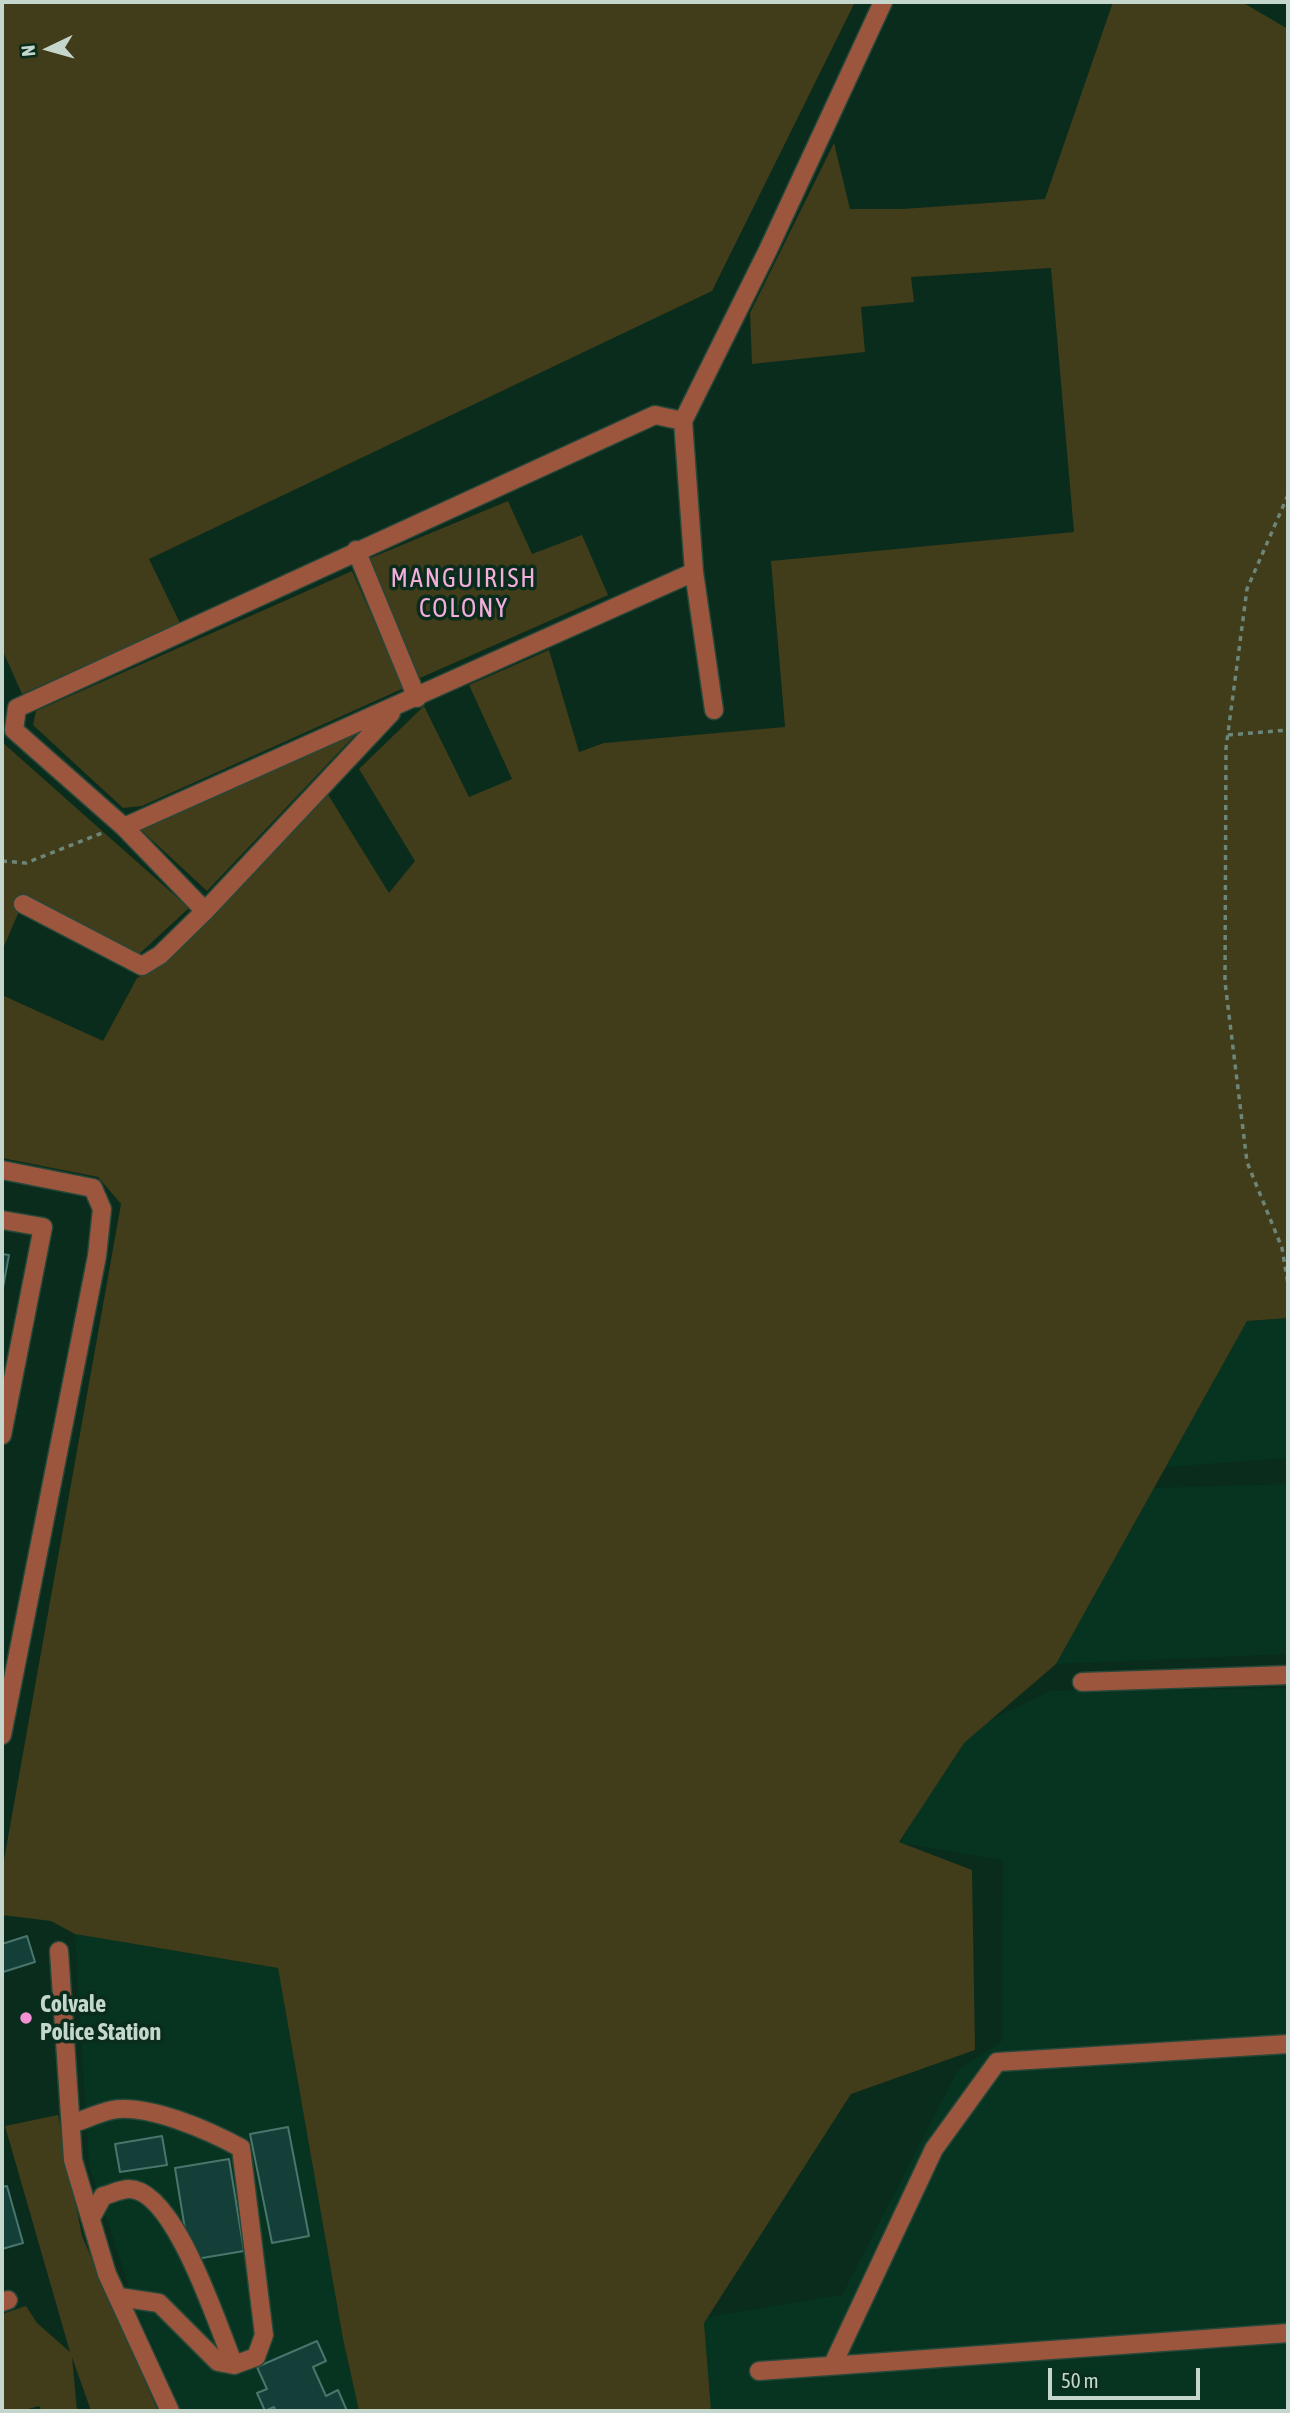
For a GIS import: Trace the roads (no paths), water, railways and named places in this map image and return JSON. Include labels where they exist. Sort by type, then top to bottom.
[{"type":"street","points":[[714,710],[694,572],[683,421],[768,250],[883,2]]},
{"type":"street","points":[[205,911],[124,827],[15,730],[17,708],[356,550],[655,415],[683,421]]},
{"type":"street","points":[[356,550],[417,698]]},
{"type":"street","points":[[124,827],[396,708],[694,572]]},
{"type":"street","points":[[23,904],[142,966],[160,955],[205,911],[396,708]]},
{"type":"street","points":[[2,1170],[93,1188],[102,1209],[97,1256],[2,1735]]},
{"type":"street","points":[[2,1220],[43,1227],[2,1435]]},
{"type":"street","points":[[1082,1682],[1288,1675]]},
{"type":"street","points":[[60,1951],[73,2160],[107,2274],[170,2411]]},
{"type":"street","points":[[833,2364],[934,2149],[997,2062],[1288,2044]]},
{"type":"street","points":[[71,2124],[114,2109],[151,2113],[214,2133],[241,2148],[264,2335],[256,2357],[234,2365],[219,2362],[159,2303],[119,2297]]},
{"type":"street","points":[[91,2218],[103,2196],[130,2189],[152,2199],[176,2227],[234,2365]]},
{"type":"street","points":[[759,2371],[1288,2333]]},
{"type":"place","name":"Colvale Police Station","points":[[26,2018]]},
{"type":"district","name":"MANGUIRISH COLONY","points":[[464,594]]}]
